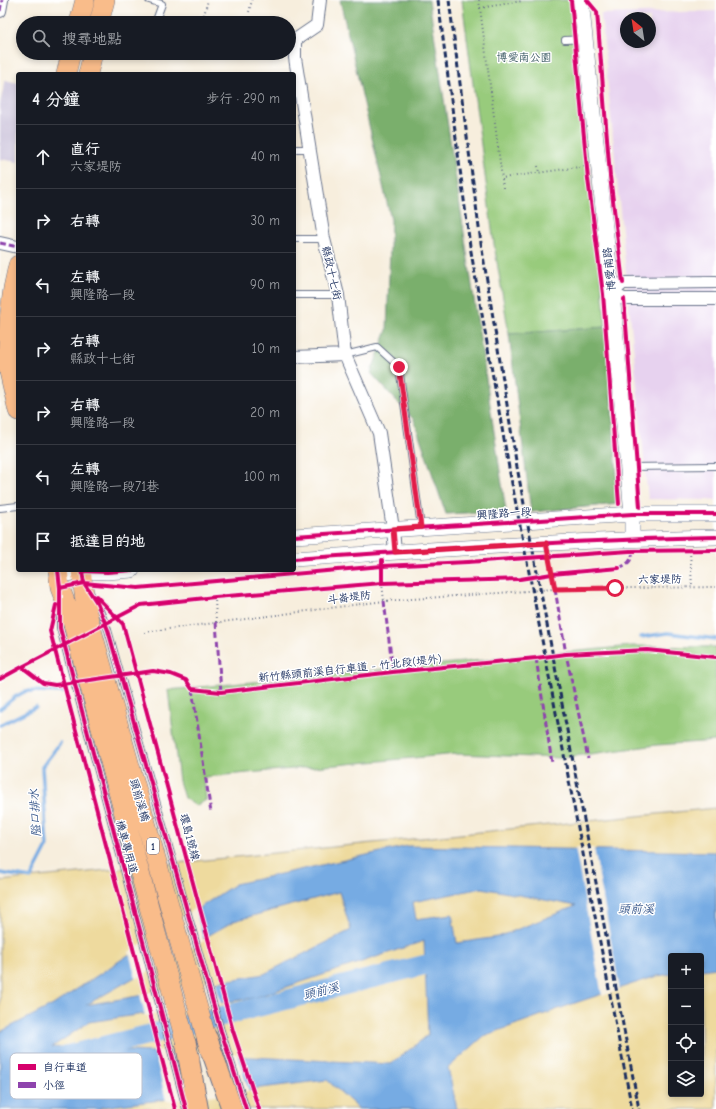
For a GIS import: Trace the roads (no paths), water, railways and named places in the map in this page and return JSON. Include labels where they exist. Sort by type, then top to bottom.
[{"type":"highway","points":[[207,1038],[232,1109]]},
{"type":"highway","points":[[186,1044],[198,1109]]},
{"type":"main road","points":[[81,16],[85,0]]},
{"type":"main road","points":[[101,16],[104,0]]},
{"type":"main road","points":[[66,72],[69,60]]},
{"type":"main road","points":[[90,72],[92,60]]},
{"type":"main road","points":[[16,274],[9,320],[7,363],[16,402]]},
{"type":"main road","name":"頭前溪橋","points":[[82,575],[86,609],[226,1109]]},
{"type":"main road","name":"頭前溪橋","points":[[59,578],[204,1109]]},
{"type":"street","points":[[0,11],[2,0]]},
{"type":"street","name":"縣政十七街","points":[[296,39],[317,25],[320,0]]},
{"type":"street","name":"博愛南路","points":[[581,0],[612,293],[632,514],[632,539]]},
{"type":"street","name":"縣政十七街","points":[[295,60],[324,239],[338,295],[345,355],[379,433],[395,552]]},
{"type":"street","points":[[0,243],[16,247]]},
{"type":"street","points":[[716,282],[623,283],[612,293],[624,299],[716,299]]},
{"type":"street","points":[[296,357],[345,355]]},
{"type":"street","name":"興隆路一段","points":[[296,536],[632,514],[716,514]]},
{"type":"street","points":[[296,559],[632,539],[716,537]]},
{"type":"street","points":[[59,578],[107,572]]},
{"type":"lane","points":[[149,0],[162,2],[157,16]]},
{"type":"lane","points":[[565,40],[585,39]]},
{"type":"lane","points":[[296,149],[310,149]]},
{"type":"lane","points":[[296,239],[324,239]]},
{"type":"lane","points":[[3,308],[13,288]]},
{"type":"lane","points":[[296,295],[338,295]]},
{"type":"lane","points":[[345,355],[377,347],[399,367],[421,527]]},
{"type":"lane","points":[[627,467],[716,466]]},
{"type":"lane","points":[[0,508],[16,506]]},
{"type":"lane","name":"1","points":[[82,575],[97,603],[108,630],[220,1031],[246,1109]]},
{"type":"lane","name":"機車專用道","points":[[59,578],[60,628],[186,1109]]},
{"type":"water","name":"頭前溪","points":[[408,846],[716,852],[716,968],[704,970],[704,953],[668,953],[668,974],[657,976],[575,1003],[484,1036],[448,1068],[457,1109],[359,1109],[327,1080],[103,1107],[97,1109],[0,1109],[0,1032],[53,1005],[235,884]],"holes":[[[482,888],[576,906],[498,937],[457,943],[452,914],[416,919],[413,902]],[[339,892],[351,930],[264,974],[86,1005],[234,921]],[[424,941],[428,1035],[391,1064],[52,1047],[89,1022],[254,998]]]},
{"type":"waterway","points":[[641,637],[668,633],[716,639]]},
{"type":"waterway","points":[[0,709],[15,697],[26,691],[64,692]]},
{"type":"waterway","points":[[0,725],[36,707]]},
{"type":"waterway","name":"隘口排水","points":[[0,873],[31,878],[47,847],[42,767],[60,743]]},
{"type":"waterway","name":"頭前溪","points":[[76,1053],[452,958]]},
{"type":"railway","points":[[438,0],[470,246],[509,468],[632,1109]]},
{"type":"railway","points":[[449,0],[481,243],[517,467],[639,1109]]},
{"type":"park label","name":"博愛南公園","points":[[524,57]]}]
